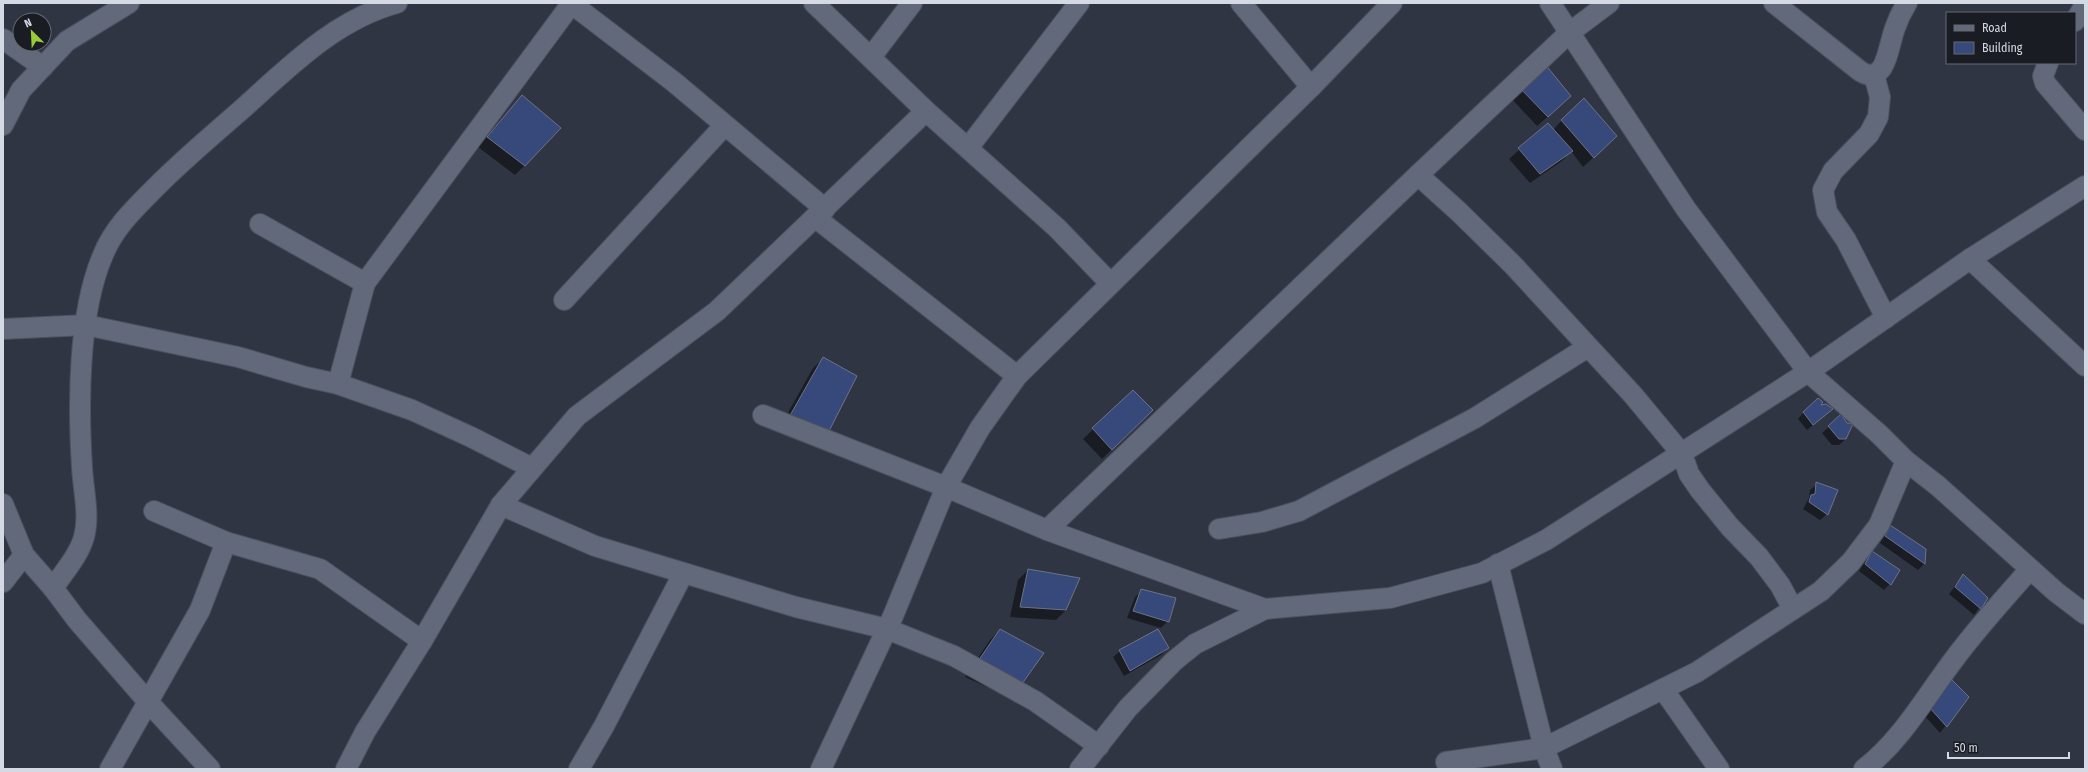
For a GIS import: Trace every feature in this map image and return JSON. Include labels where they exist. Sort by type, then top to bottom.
[{"type":"street","points":[[3,125],[21,90],[67,42],[129,3]]},
{"type":"street","points":[[53,588],[74,556],[84,537],[86,510],[82,468],[80,398],[86,325],[93,282],[103,254],[121,222],[176,166],[302,54],[351,22],[397,3]]},
{"type":"street","points":[[814,3],[926,111],[1057,228],[1110,283]]},
{"type":"street","points":[[871,57],[912,3]]},
{"type":"street","points":[[968,148],[1079,3]]},
{"type":"street","points":[[1241,3],[1311,87]]},
{"type":"street","points":[[821,769],[887,628],[946,487],[980,428],[1017,376],[1311,87],[1392,3]]},
{"type":"street","points":[[1550,3],[1686,209],[1808,372],[1879,434],[1906,461],[1938,486],[2030,569],[2085,614]]},
{"type":"street","points":[[1047,530],[1418,175],[1570,33],[1609,3]]},
{"type":"street","points":[[1774,3],[1866,75],[1874,75],[1881,70],[1895,26],[1907,3]]},
{"type":"street","points":[[338,384],[364,283],[572,4],[674,82],[725,125],[820,213],[1017,376]]},
{"type":"street","points":[[2076,19],[2085,5]]},
{"type":"street","points":[[3,39],[43,67]]},
{"type":"street","points":[[2048,64],[2043,76],[2045,83],[2085,130]]},
{"type":"street","points":[[1874,75],[1880,97],[1878,116],[1869,134],[1833,170],[1823,190],[1827,212],[1846,240],[1886,318]]},
{"type":"street","points":[[346,769],[365,732],[422,641],[501,505],[577,416],[717,311],[926,111]]},
{"type":"street","points":[[564,300],[725,125]]},
{"type":"street","points":[[1418,175],[1459,212],[1513,265],[1633,395],[1682,454],[1690,474],[1700,490],[1730,527],[1759,557],[1780,585],[1793,609]]},
{"type":"street","points":[[1080,769],[1128,708],[1174,661],[1195,644],[1265,609],[1390,598],[1482,572],[1546,540],[1808,372],[1970,259],[2085,186]]},
{"type":"street","points":[[260,224],[364,283]]},
{"type":"street","points":[[1970,259],[2085,366]]},
{"type":"street","points":[[3,329],[86,325],[238,357],[306,377],[338,384],[412,410],[471,437],[532,468]]},
{"type":"street","points":[[1219,529],[1262,522],[1299,511],[1475,418],[1588,347]]},
{"type":"street","points":[[762,416],[946,487],[1047,530],[1265,609]]},
{"type":"street","points":[[1446,762],[1544,748],[1698,672],[1821,591],[1850,562],[1879,525],[1906,461]]},
{"type":"street","points":[[3,504],[24,555],[53,588],[77,620],[149,703],[210,769]]},
{"type":"street","points":[[501,505],[595,546],[683,574],[796,607],[887,628],[954,656],[1035,701],[1099,746]]},
{"type":"street","points":[[154,510],[226,542],[320,569],[422,641]]},
{"type":"street","points":[[110,769],[120,749],[149,703],[200,610],[226,542]]},
{"type":"street","points":[[3,582],[24,555]]},
{"type":"street","points":[[1498,564],[1544,748],[1552,769]]},
{"type":"street","points":[[1864,769],[1880,756],[1904,728],[1956,657],[2030,569]]},
{"type":"street","points":[[579,769],[604,726],[683,574]]},
{"type":"street","points":[[1663,689],[1719,769]]},
{"type":"building","points":[[1544,63],[1571,96],[1548,117],[1518,86]]},
{"type":"building","points":[[522,95],[561,128],[525,166],[487,137]]},
{"type":"building","points":[[1584,98],[1617,136],[1594,158],[1561,120]]},
{"type":"building","points":[[1548,123],[1573,151],[1540,174],[1518,148]]},
{"type":"building","points":[[823,357],[857,376],[827,435],[788,419]]},
{"type":"building","points":[[1133,390],[1153,410],[1112,450],[1092,428]]},
{"type":"building","points":[[1818,398],[1823,402],[1821,405],[1826,404],[1833,409],[1813,425],[1803,412]]},
{"type":"building","points":[[1841,414],[1847,423],[1853,424],[1846,439],[1839,439],[1828,426]]},
{"type":"building","points":[[1816,482],[1838,490],[1828,515],[1809,502],[1811,495],[1815,494]]},
{"type":"building","points":[[1890,525],[1926,549],[1925,564],[1885,536]]},
{"type":"building","points":[[1872,551],[1900,570],[1891,585],[1865,564]]},
{"type":"building","points":[[1028,569],[1080,578],[1066,610],[1020,607]]},
{"type":"building","points":[[1963,574],[1988,598],[1981,609],[1955,587]]},
{"type":"building","points":[[1141,589],[1176,598],[1169,622],[1133,611]]},
{"type":"building","points":[[1000,629],[1044,653],[1019,688],[974,667]]},
{"type":"building","points":[[1158,629],[1169,648],[1130,671],[1119,650]]},
{"type":"building","points":[[1951,679],[1969,697],[1947,727],[1929,707]]}]
